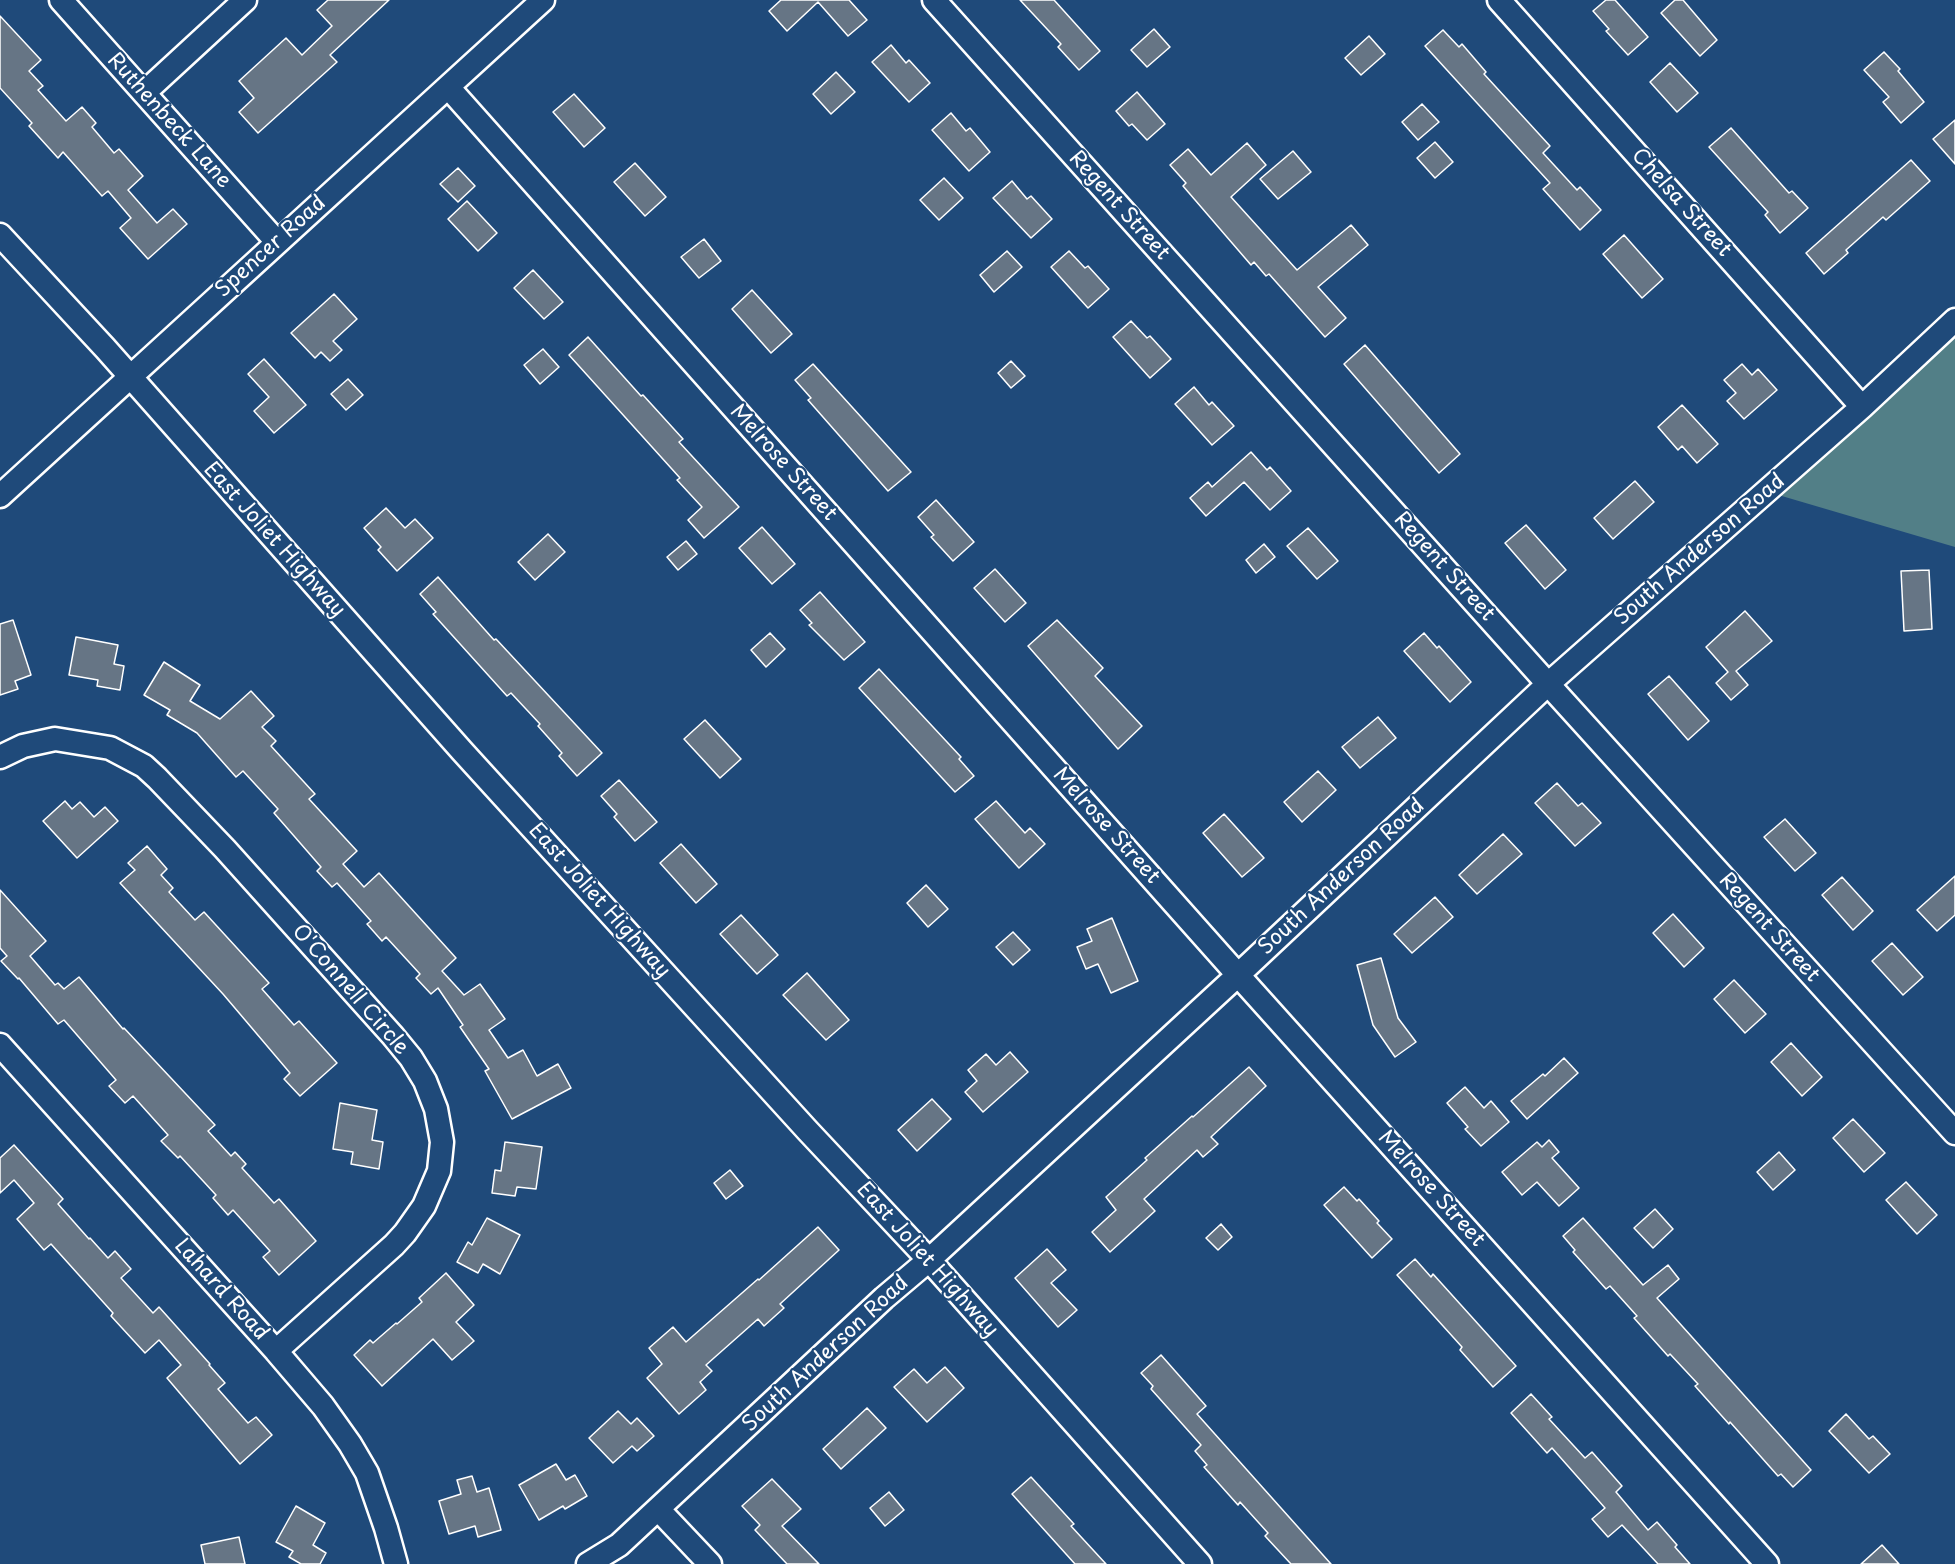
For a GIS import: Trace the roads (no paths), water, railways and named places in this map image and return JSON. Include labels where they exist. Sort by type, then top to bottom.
[{"type":"street","name":"Ruthenbeck Lane","points":[[61,0],[277,242]]},
{"type":"street","points":[[144,93],[245,0]]},
{"type":"street","name":"Spencer Road","points":[[0,496],[543,0]]},
{"type":"street","name":"Regent Street","points":[[934,0],[1955,1133]]},
{"type":"street","name":"Chelsa Street","points":[[1499,0],[1862,407]]},
{"type":"street","name":"Melrose Street","points":[[448,87],[1238,975],[1767,1564]]},
{"type":"street","name":"East Joliet Highway","points":[[0,235],[105,348],[462,751],[808,1131],[929,1260],[1200,1564]]},
{"type":"street","name":"South Anderson Road","points":[[588,1564],[619,1545],[884,1298],[929,1260],[1238,975],[1548,684],[1862,407],[1955,320]]},
{"type":"street","name":"O'Connell Circle","points":[[0,757],[23,746],[55,739],[110,748],[144,766],[225,849],[393,1036],[411,1058],[425,1081],[436,1109],[442,1142],[439,1171],[424,1206],[411,1226],[394,1245],[276,1351]]},
{"type":"street","name":"Lahard Road","points":[[0,1045],[276,1351],[338,1427],[361,1464],[375,1496],[396,1564]]},
{"type":"street","points":[[658,1509],[710,1564]]}]
